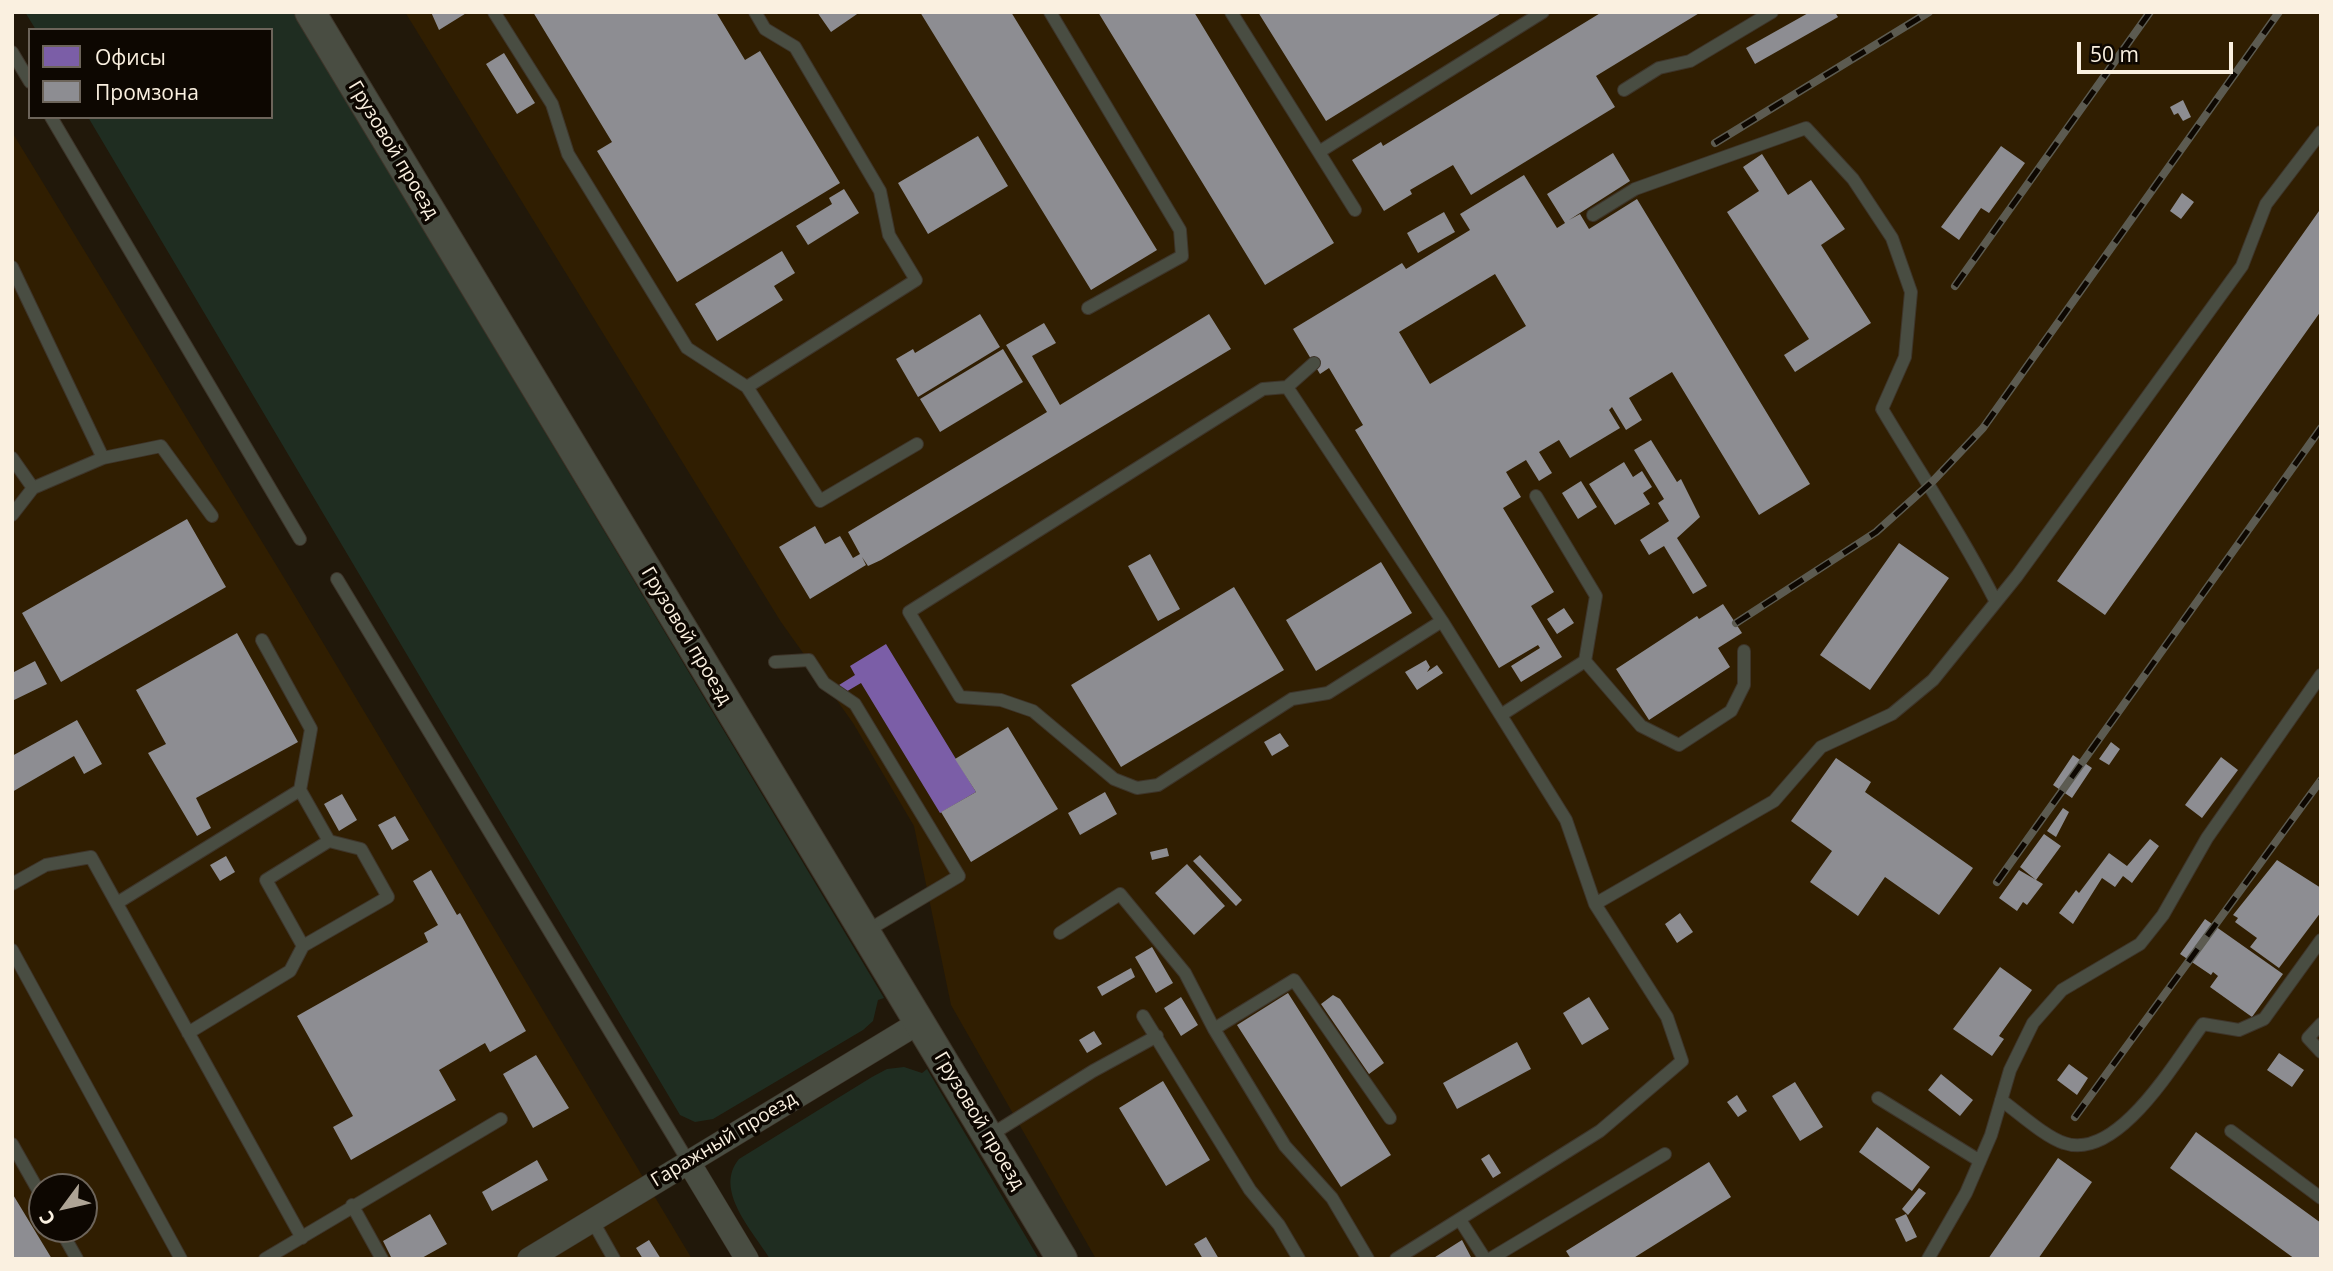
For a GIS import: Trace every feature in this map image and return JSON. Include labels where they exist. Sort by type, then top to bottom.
[{"type":"street","name":"Грузовой проезд","points":[[310,12],[1062,1259]]},
{"type":"street","name":"Гаражный проезд","points":[[529,1259],[920,1022]]},
{"type":"street","points":[[688,1161],[747,1259]]},
{"type":"lane","points":[[494,12],[552,104],[568,154],[687,348],[747,387],[820,501],[917,444]]},
{"type":"lane","points":[[747,387],[916,280],[889,235],[880,191],[795,47],[765,29],[755,12]]},
{"type":"lane","points":[[1050,12],[1180,230],[1182,256],[1088,308]]},
{"type":"lane","points":[[1231,12],[1355,210]]},
{"type":"lane","points":[[1319,152],[1543,12]]},
{"type":"lane","points":[[1624,90],[1659,68],[1690,61],[1772,12]]},
{"type":"lane","points":[[12,52],[28,79]]},
{"type":"lane","points":[[52,119],[300,539]]},
{"type":"lane","points":[[1593,215],[1636,189],[1806,128],[1853,179],[1892,238],[1903,263],[1911,292],[1905,357],[1882,408],[1927,486],[1961,536],[1996,602]]},
{"type":"lane","points":[[1595,904],[1774,801],[1821,747],[1892,714],[1933,680],[1996,602],[2242,265],[2266,204],[2321,132]]},
{"type":"lane","points":[[12,267],[103,458]]},
{"type":"lane","points":[[1314,363],[1287,387],[1263,388],[909,612],[960,697],[1001,701],[1033,711],[1114,779],[1137,788],[1157,785],[1292,699],[1328,693],[1442,621]]},
{"type":"lane","points":[[1287,387],[1442,621],[1566,820],[1595,904],[1667,1017],[1682,1061],[1601,1131],[1396,1259]]},
{"type":"lane","points":[[12,515],[33,488],[103,458],[161,446],[212,516]]},
{"type":"lane","points":[[12,458],[33,488]]},
{"type":"lane","points":[[1501,715],[1586,661],[1596,596],[1536,496]]},
{"type":"lane","points":[[337,579],[688,1161]]},
{"type":"lane","points":[[262,640],[311,729],[300,790],[329,841]]},
{"type":"lane","points":[[1586,661],[1641,726],[1679,745],[1731,711],[1744,685],[1744,650]]},
{"type":"lane","points":[[775,662],[809,660],[824,683],[855,705],[959,876],[864,932]]},
{"type":"lane","points":[[1928,1259],[1966,1193],[1980,1161],[2010,1070],[2033,1023],[2062,990],[2140,944],[2163,915],[2207,838],[2321,674]]},
{"type":"lane","points":[[117,904],[300,790]]},
{"type":"lane","points":[[188,1033],[290,971],[303,946],[388,897],[361,849],[329,841],[266,880],[303,946]]},
{"type":"lane","points":[[12,884],[46,865],[91,857],[302,1238]]},
{"type":"lane","points":[[1060,933],[1120,894],[1185,973],[1214,1029],[1285,1146],[1332,1198],[1368,1259]]},
{"type":"lane","points":[[2001,1100],[2064,1143],[2090,1143],[2126,1125],[2203,1024],[2239,1030],[2264,1019],[2321,940]]},
{"type":"lane","points":[[12,950],[181,1259]]},
{"type":"lane","points":[[1214,1029],[1294,980],[1390,1118]]},
{"type":"lane","points":[[1143,1016],[1250,1190],[1279,1226],[1299,1259]]},
{"type":"lane","points":[[2321,1024],[2308,1038],[2321,1052]]},
{"type":"lane","points":[[989,1136],[1093,1071],[1157,1036]]},
{"type":"lane","points":[[1878,1098],[1980,1161]]},
{"type":"lane","points":[[265,1259],[501,1119]]},
{"type":"lane","points":[[2231,1131],[2321,1198]]},
{"type":"lane","points":[[12,1144],[28,1173]]},
{"type":"lane","points":[[1460,1220],[1487,1259],[1665,1154]]},
{"type":"lane","points":[[352,1205],[382,1259]]},
{"type":"lane","points":[[592,1220],[614,1259]]},
{"type":"lane","points":[[67,1243],[76,1259]]},
{"type":"shaded area","points":[[405,12],[2321,12],[2321,1259],[1096,1259],[951,1005],[914,826],[853,723],[781,622]]},
{"type":"shaded area","points":[[12,132],[289,586],[692,1259],[12,1259]]},
{"type":"green space","points":[[25,12],[293,12],[884,998],[878,1000],[873,1021],[863,1030],[713,1119],[695,1122],[680,1115],[89,119],[273,119],[273,28],[35,28]]},
{"type":"green space","points":[[904,1067],[922,1073],[927,1069],[1039,1259],[770,1259],[738,1210],[733,1197],[730,1184],[732,1171],[739,1159],[872,1077],[887,1069]]},
{"type":"building: Офисы","points":[[886,644],[976,792],[940,813],[861,683],[844,693],[839,685],[855,675],[850,666]]},
{"type":"building: Промзона","points":[[431,12],[468,12],[439,30]]},
{"type":"building: Промзона","points":[[533,12],[716,12],[745,60],[760,51],[840,183],[677,282],[597,151],[612,142]]},
{"type":"building: Промзона","points":[[817,12],[860,12],[831,32]]},
{"type":"building: Промзона","points":[[920,12],[1011,12],[1157,250],[1091,290]]},
{"type":"building: Промзона","points":[[1098,12],[1194,12],[1334,243],[1265,285]]},
{"type":"building: Промзона","points":[[1258,12],[1503,12],[1326,121]]},
{"type":"building: Промзона","points":[[1602,12],[1701,12],[1596,76],[1615,107],[1471,195],[1453,165],[1410,190],[1412,194],[1384,211],[1352,160],[1381,142],[1383,146]]},
{"type":"building: Промзона","points":[[1810,12],[1835,12],[1838,17],[1755,64],[1746,48]]},
{"type":"building: Промзона","points":[[504,53],[535,103],[517,114],[486,64]]},
{"type":"building: Промзона","points":[[2183,100],[2191,117],[2183,121],[2178,113],[2174,115],[2170,107]]},
{"type":"building: Промзона","points":[[978,136],[1008,186],[928,234],[898,183]]},
{"type":"building: Промзона","points":[[2001,146],[2025,163],[1989,213],[1981,208],[1959,240],[1941,227]]},
{"type":"building: Промзона","points":[[1613,153],[1630,181],[1569,220],[1580,214],[1589,229],[1637,199],[1810,484],[1759,515],[1672,372],[1629,398],[1642,420],[1626,430],[1612,407],[1609,410],[1620,428],[1570,458],[1559,440],[1539,452],[1552,473],[1539,481],[1526,460],[1506,472],[1521,497],[1503,508],[1554,592],[1531,606],[1562,657],[1521,682],[1511,666],[1540,648],[1538,645],[1499,668],[1355,430],[1363,425],[1329,368],[1320,374],[1293,329],[1402,263],[1406,269],[1470,230],[1460,214],[1524,175],[1557,228],[1565,223],[1547,194]],"holes":[[[1495,274],[1526,326],[1430,384],[1399,332]]]},
{"type":"building: Промзона","points":[[1762,154],[1788,195],[1811,180],[1845,229],[1821,245],[1871,323],[1795,372],[1784,355],[1809,339],[1727,212],[1759,191],[1743,167]]},
{"type":"building: Промзона","points":[[844,189],[859,213],[808,245],[796,226],[832,204],[829,198]]},
{"type":"building: Промзона","points":[[2182,193],[2194,202],[2181,219],[2170,211]]},
{"type":"building: Промзона","points":[[2319,211],[2321,311],[2105,615],[2057,581]]},
{"type":"building: Промзона","points":[[1444,212],[1455,232],[1418,253],[1407,233]]},
{"type":"building: Промзона","points":[[782,251],[795,273],[774,286],[783,300],[717,341],[695,304]]},
{"type":"building: Промзона","points":[[980,314],[1000,347],[918,397],[896,359],[913,349],[915,353]]},
{"type":"building: Промзона","points":[[1209,314],[1231,349],[881,560],[868,566],[862,557],[866,565],[810,599],[779,547],[815,526],[825,544],[840,536],[853,558],[860,554],[848,532],[1047,412],[1006,345],[1044,323],[1056,343],[1032,356],[1060,405]]},
{"type":"building: Промзона","points":[[1003,349],[1023,382],[940,432],[920,399]]},
{"type":"building: Промзона","points":[[1651,440],[1677,482],[1681,479],[1700,517],[1677,538],[1707,586],[1693,594],[1664,546],[1649,555],[1640,540],[1669,521],[1658,503],[1664,499],[1634,450]]},
{"type":"building: Промзона","points":[[1624,462],[1633,477],[1642,471],[1652,487],[1643,493],[1650,504],[1615,525],[1589,484]]},
{"type":"building: Промзона","points":[[1581,481],[1597,507],[1578,519],[1562,493]]},
{"type":"building: Промзона","points":[[187,519],[226,587],[61,682],[22,613]]},
{"type":"building: Промзона","points":[[1899,543],[1949,578],[1870,690],[1820,655]]},
{"type":"building: Промзона","points":[[1150,554],[1180,609],[1158,621],[1128,566]]},
{"type":"building: Промзона","points":[[1381,562],[1412,613],[1316,671],[1286,620]]},
{"type":"building: Промзона","points":[[1234,587],[1284,670],[1121,767],[1071,685]]},
{"type":"building: Промзона","points":[[1723,604],[1742,633],[1718,648],[1730,667],[1649,720],[1616,669],[1697,616],[1699,619]]},
{"type":"building: Промзона","points":[[1564,608],[1574,623],[1557,634],[1547,619]]},
{"type":"building: Промзона","points":[[237,633],[298,742],[196,798],[211,828],[197,836],[148,753],[166,744],[136,690]]},
{"type":"building: Промзона","points":[[1426,660],[1430,667],[1427,672],[1437,665],[1443,673],[1417,690],[1405,672]]},
{"type":"building: Промзона","points":[[35,661],[47,684],[12,701],[12,669],[14,672]]},
{"type":"building: Промзона","points":[[77,720],[102,764],[84,774],[74,756],[12,792],[12,756]]},
{"type":"building: Промзона","points":[[1008,727],[1058,809],[971,862],[941,812],[976,792],[955,759]]},
{"type":"building: Промзона","points":[[1280,733],[1289,746],[1272,756],[1264,742]]},
{"type":"building: Промзона","points":[[2111,742],[2120,749],[2109,765],[2099,759]]},
{"type":"building: Промзона","points":[[2073,755],[2092,768],[2072,798],[2053,785]]},
{"type":"building: Промзона","points":[[2221,757],[2238,770],[2202,818],[2185,805]]},
{"type":"building: Промзона","points":[[1836,758],[1871,782],[1865,792],[1973,868],[1939,915],[1885,877],[1858,916],[1810,882],[1832,851],[1791,821]]},
{"type":"building: Промзона","points":[[1105,792],[1117,814],[1080,835],[1068,813]]},
{"type":"building: Промзона","points":[[342,794],[357,820],[339,831],[324,804]]},
{"type":"building: Промзона","points":[[2063,808],[2069,812],[2056,837],[2047,831]]},
{"type":"building: Промзона","points":[[395,816],[409,840],[392,850],[378,825]]},
{"type":"building: Промзона","points":[[2044,834],[2061,846],[2036,880],[2020,867]]},
{"type":"building: Промзона","points":[[2150,839],[2159,846],[2132,883],[2123,876],[2115,887],[2102,878],[2073,924],[2059,913],[2076,890],[2079,893],[2109,853],[2127,866]]},
{"type":"building: Промзона","points":[[1167,848],[1169,856],[1152,860],[1150,852]]},
{"type":"building: Промзона","points":[[1200,855],[1242,900],[1236,906],[1193,861]]},
{"type":"building: Промзона","points":[[226,856],[235,872],[220,881],[210,865]]},
{"type":"building: Промзона","points":[[2277,860],[2321,888],[2321,912],[2279,968],[2250,947],[2257,938],[2235,922],[2238,918],[2233,915]]},
{"type":"building: Промзона","points":[[1187,864],[1225,906],[1194,935],[1155,893]]},
{"type":"building: Промзона","points":[[431,870],[457,915],[460,913],[526,1031],[490,1052],[485,1043],[439,1070],[456,1100],[351,1160],[333,1127],[353,1116],[297,1016],[428,942],[424,933],[438,925],[413,881]]},
{"type":"building: Промзона","points":[[2019,870],[2043,884],[2027,905],[2023,902],[2017,911],[1999,898]]},
{"type":"building: Промзона","points":[[1680,913],[1693,932],[1677,943],[1665,924]]},
{"type":"building: Промзона","points":[[2205,919],[2283,974],[2252,1017],[2210,987],[2218,976],[2213,972],[2211,975],[2180,954]]},
{"type":"building: Промзона","points":[[1152,947],[1173,983],[1156,993],[1135,957]]},
{"type":"building: Промзона","points":[[2000,967],[2032,990],[1999,1036],[2004,1039],[1992,1056],[1953,1029]]},
{"type":"building: Промзона","points":[[1131,968],[1135,977],[1102,996],[1097,987]]},
{"type":"building: Промзона","points":[[1288,993],[1391,1155],[1341,1187],[1237,1025]]},
{"type":"building: Промзона","points":[[1333,995],[1340,999],[1384,1063],[1369,1074],[1321,1004]]},
{"type":"building: Промзона","points":[[1181,997],[1198,1025],[1181,1036],[1164,1008]]},
{"type":"building: Промзона","points":[[1589,997],[1609,1029],[1582,1045],[1563,1013]]},
{"type":"building: Промзона","points":[[1094,1031],[1102,1044],[1087,1053],[1079,1040]]},
{"type":"building: Промзона","points":[[1517,1042],[1531,1069],[1457,1109],[1443,1083]]},
{"type":"building: Промзона","points":[[2279,1053],[2304,1070],[2292,1087],[2267,1070]]},
{"type":"building: Промзона","points":[[536,1055],[569,1108],[533,1128],[503,1074]]},
{"type":"building: Промзона","points":[[2069,1064],[2088,1078],[2077,1095],[2057,1080]]},
{"type":"building: Промзона","points":[[1941,1074],[1973,1100],[1960,1116],[1928,1090]]},
{"type":"building: Промзона","points":[[1163,1081],[1210,1160],[1166,1186],[1119,1108]]},
{"type":"building: Промзона","points":[[1795,1082],[1823,1127],[1800,1141],[1772,1096]]},
{"type":"building: Промзона","points":[[1737,1095],[1747,1111],[1738,1117],[1727,1102]]},
{"type":"building: Промзона","points":[[1877,1127],[1930,1167],[1912,1191],[1859,1152]]},
{"type":"building: Промзона","points":[[2196,1132],[2321,1223],[2321,1259],[2295,1259],[2170,1168]]},
{"type":"building: Промзона","points":[[1489,1154],[1501,1173],[1493,1178],[1481,1159]]},
{"type":"building: Промзона","points":[[2058,1158],[2092,1182],[2038,1259],[1988,1259]]},
{"type":"building: Промзона","points":[[537,1160],[548,1180],[492,1211],[482,1192]]},
{"type":"building: Промзона","points":[[1709,1162],[1731,1197],[1632,1259],[1571,1259],[1566,1251]]},
{"type":"building: Промзона","points":[[1919,1188],[1926,1193],[1908,1215],[1902,1209]]},
{"type":"building: Промзона","points":[[12,1193],[28,1219],[28,1243],[42,1243],[52,1259],[12,1259]]},
{"type":"building: Промзона","points":[[430,1214],[447,1244],[420,1259],[392,1259],[383,1241]]},
{"type":"building: Промзона","points":[[1906,1214],[1917,1237],[1906,1242],[1895,1219]]},
{"type":"building: Промзона","points":[[1206,1237],[1219,1259],[1203,1259],[1194,1244]]},
{"type":"building: Промзона","points":[[649,1240],[661,1259],[643,1259],[636,1248]]},
{"type":"building: Промзона","points":[[1462,1240],[1472,1259],[1432,1259]]},
{"type":"railway","points":[[1715,143],[1929,12]]},
{"type":"railway","points":[[1955,286],[2150,12]]},
{"type":"railway","points":[[1736,623],[1876,532],[1934,480],[1983,428],[2279,12]]},
{"type":"railway","points":[[1997,882],[2321,428]]},
{"type":"railway","points":[[2075,1117],[2321,780]]}]
